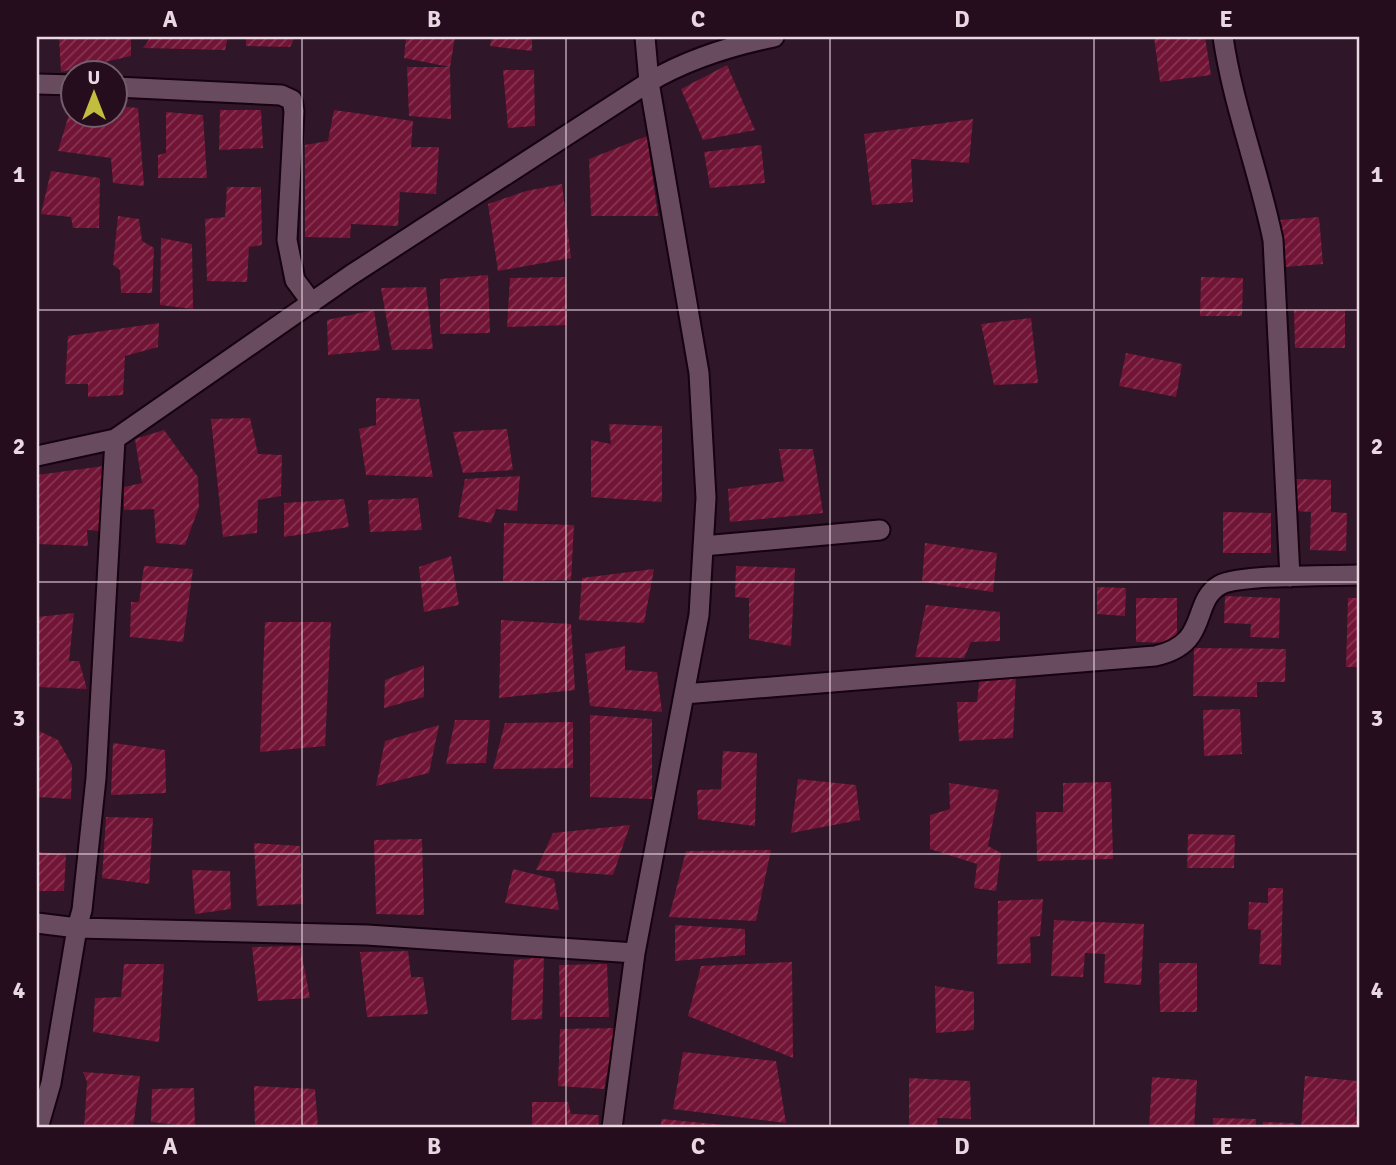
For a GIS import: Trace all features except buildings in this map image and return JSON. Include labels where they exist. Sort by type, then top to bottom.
[{"type":"street","points":[[612,1128],[635,953],[699,615],[706,498],[699,373],[649,82],[645,37]]},
{"type":"street","points":[[37,456],[115,439],[312,303],[649,82],[673,68],[722,49],[774,37]]},
{"type":"street","points":[[1223,37],[1233,91],[1265,202],[1273,240],[1290,577]]},
{"type":"street","points":[[37,84],[60,85]]},
{"type":"street","points":[[130,88],[281,95],[292,100],[294,111],[287,240],[295,280],[312,303]]},
{"type":"street","points":[[38,1128],[51,1083],[78,928],[96,778],[115,439]]},
{"type":"street","points":[[703,546],[880,530]]},
{"type":"street","points":[[684,694],[1155,656],[1181,648],[1188,640],[1211,595],[1223,583],[1359,575]]},
{"type":"street","points":[[37,923],[78,928],[367,935],[635,953]]}]
